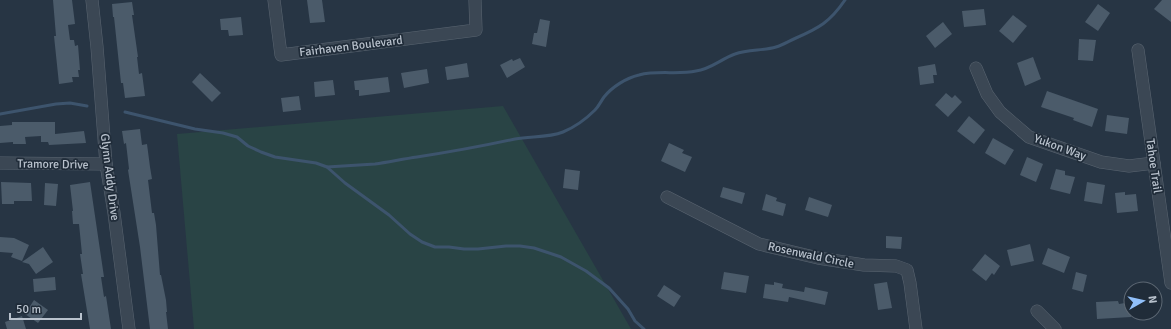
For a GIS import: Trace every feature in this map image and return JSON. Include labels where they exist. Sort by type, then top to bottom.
[{"type":"street","name":"Glynn Addy Drive","points":[[92,0],[106,164],[130,329]]},
{"type":"street","name":"Fairhaven Boulevard","points":[[274,0],[281,56],[476,30],[475,0]]},
{"type":"street","name":"Tahoe Trail","points":[[1138,50],[1171,283]]},
{"type":"street","name":"Yukon Way","points":[[976,68],[987,94],[1000,112],[1029,137],[1101,162],[1130,166],[1154,163]]},
{"type":"street","name":"Tramore Drive","points":[[0,163],[106,164]]},
{"type":"street","name":"Rosenwald Circle","points":[[667,197],[758,244],[818,258],[864,265],[896,266],[907,270],[916,329]]},
{"type":"street","points":[[1036,311],[1054,329]]},
{"type":"green space","points":[[503,106],[631,329],[194,329],[177,134]]},
{"type":"building","points":[[53,0],[72,0],[75,24],[68,25],[70,40],[74,40],[75,46],[78,45],[80,70],[78,70],[79,77],[72,77],[73,82],[59,84],[54,36],[56,36]]},
{"type":"building","points":[[307,0],[322,0],[325,22],[310,23]]},
{"type":"building","points":[[1162,0],[1171,0],[1171,22],[1154,9]]},
{"type":"building","points":[[132,2],[134,15],[132,15],[139,74],[142,73],[145,96],[125,98],[123,83],[121,83],[112,4]]},
{"type":"building","points":[[1098,4],[1110,13],[1098,31],[1085,22]]},
{"type":"building","points":[[984,9],[986,25],[964,27],[962,11]]},
{"type":"building","points":[[1013,15],[1027,26],[1013,43],[999,31]]},
{"type":"building","points":[[241,17],[243,35],[229,36],[228,30],[221,30],[220,19]]},
{"type":"building","points":[[540,19],[550,21],[546,47],[532,44],[534,33],[537,33]]},
{"type":"building","points":[[943,22],[952,34],[935,48],[926,36]]},
{"type":"building","points":[[1079,39],[1096,40],[1093,61],[1078,60]]},
{"type":"building","points":[[1033,57],[1041,79],[1025,86],[1017,63]]},
{"type":"building","points":[[520,58],[525,67],[507,78],[500,65],[512,59],[513,61]]},
{"type":"building","points":[[467,63],[469,77],[447,80],[445,67]]},
{"type":"building","points":[[935,64],[937,75],[933,75],[934,83],[920,85],[918,67]]},
{"type":"building","points":[[427,69],[429,83],[404,88],[401,73]]},
{"type":"building","points":[[200,73],[221,93],[212,102],[192,82]]},
{"type":"building","points":[[388,77],[390,92],[359,96],[359,90],[355,90],[354,81]]},
{"type":"building","points":[[333,80],[335,95],[315,97],[314,82]]},
{"type":"building","points":[[1047,91],[1098,109],[1092,127],[1073,120],[1074,118],[1041,107]]},
{"type":"building","points":[[946,93],[952,98],[955,95],[962,102],[948,117],[935,105]]},
{"type":"building","points":[[299,96],[301,110],[283,112],[281,98]]},
{"type":"building","points":[[1107,115],[1129,118],[1127,134],[1105,131]]},
{"type":"building","points":[[969,116],[985,130],[974,144],[957,131]]},
{"type":"building","points":[[12,122],[55,122],[55,134],[84,131],[86,143],[49,145],[48,142],[41,142],[41,136],[25,137],[26,144],[13,144],[13,142],[0,143],[0,126],[12,125]]},
{"type":"building","points":[[140,129],[142,145],[147,144],[152,179],[148,180],[152,213],[154,213],[156,225],[160,275],[166,300],[168,329],[150,329],[140,247],[128,170],[126,143],[124,144],[122,131]]},
{"type":"building","points":[[993,138],[1014,150],[1005,165],[985,153]]},
{"type":"building","points":[[669,143],[684,150],[682,153],[692,157],[685,172],[661,161]]},
{"type":"building","points":[[1027,157],[1043,164],[1036,182],[1020,175]]},
{"type":"building","points":[[565,169],[580,171],[578,190],[563,188]]},
{"type":"building","points":[[1056,169],[1065,171],[1065,175],[1075,177],[1070,194],[1050,189]]},
{"type":"building","points":[[1,182],[31,183],[32,201],[14,201],[14,204],[2,204]]},
{"type":"building","points":[[90,182],[104,277],[101,277],[104,297],[106,296],[111,329],[90,329],[81,274],[83,274],[80,254],[82,254],[79,224],[73,224],[70,185]]},
{"type":"building","points":[[1087,182],[1105,185],[1102,204],[1084,201]]},
{"type":"building","points":[[45,183],[58,184],[56,206],[44,205]]},
{"type":"building","points":[[723,187],[745,193],[742,204],[720,197]]},
{"type":"building","points":[[1125,192],[1125,195],[1136,194],[1138,211],[1117,213],[1115,193]]},
{"type":"building","points":[[766,194],[777,198],[776,201],[786,204],[783,216],[762,210]]},
{"type":"building","points":[[809,197],[832,205],[828,217],[805,210]]},
{"type":"building","points":[[886,236],[902,237],[901,249],[886,248]]},
{"type":"building","points":[[0,237],[14,238],[29,245],[22,261],[11,257],[13,253],[0,252]]},
{"type":"building","points":[[1030,244],[1034,261],[1011,266],[1007,250]]},
{"type":"building","points":[[43,247],[53,262],[36,274],[29,264],[22,262]]},
{"type":"building","points":[[1048,248],[1070,257],[1064,273],[1042,264]]},
{"type":"building","points":[[985,254],[1000,266],[994,275],[992,273],[986,281],[972,270]]},
{"type":"building","points":[[724,272],[749,276],[746,293],[721,289]]},
{"type":"building","points":[[1076,272],[1087,275],[1083,292],[1072,289]]},
{"type":"building","points":[[55,277],[56,290],[34,292],[33,279]]},
{"type":"building","points":[[774,282],[783,284],[782,288],[804,292],[805,287],[828,292],[825,305],[789,297],[788,302],[763,298],[765,284],[774,285]]},
{"type":"building","points":[[887,282],[892,308],[878,310],[874,284]]},
{"type":"building","points":[[664,285],[681,296],[674,307],[657,296]]},
{"type":"building","points":[[34,300],[48,310],[38,323],[25,314]]},
{"type":"building","points":[[1118,301],[1119,304],[1123,303],[1123,317],[1097,319],[1096,302]]},
{"type":"building","points":[[22,316],[26,329],[7,329],[5,322]]},
{"type":"waterway","points":[[327,167],[375,164],[527,137],[557,134],[572,128],[584,120],[592,113],[611,90],[629,78],[646,74],[682,73],[701,70],[740,52],[779,46],[824,24],[840,8],[845,0]]},
{"type":"waterway","points":[[0,114],[56,104],[70,103],[87,106]]},
{"type":"waterway","points":[[125,112],[195,129],[223,133],[237,137],[248,146],[275,157],[316,163],[327,167],[345,183],[389,215],[410,234],[422,242],[435,247],[478,249],[520,246],[534,248],[561,257],[586,271],[609,288],[628,309],[635,321],[644,329]]}]
